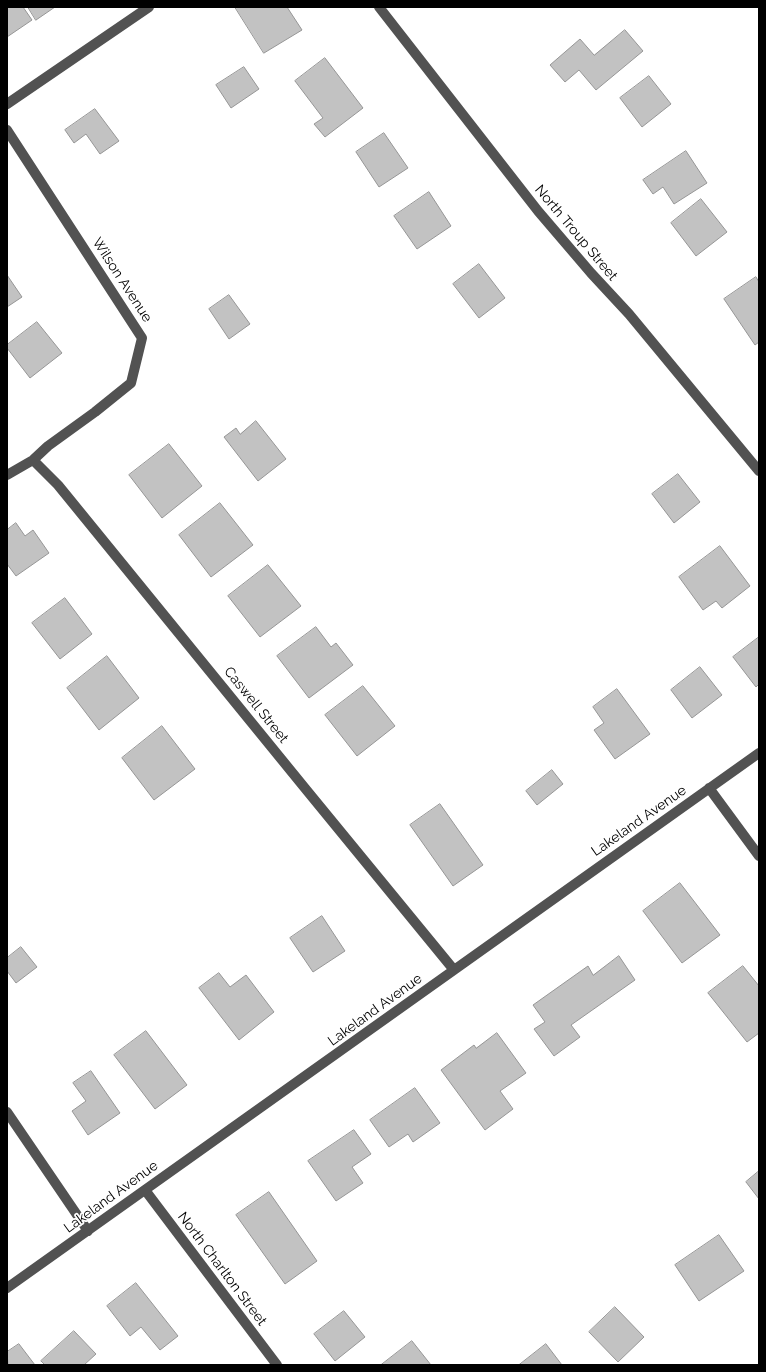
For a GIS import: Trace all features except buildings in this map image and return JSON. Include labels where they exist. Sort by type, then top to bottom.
[{"type":"street","points":[[7,104],[149,7]]},
{"type":"street","name":"North Troup Street","points":[[379,7],[538,211],[591,273],[629,314],[759,471]]},
{"type":"street","name":"Wilson Avenue","points":[[7,130],[142,338],[131,383],[95,412],[48,446],[33,460],[7,475]]},
{"type":"street","name":"Caswell Street","points":[[33,460],[63,491],[454,970]]},
{"type":"street","name":"Lakeland Avenue","points":[[7,1288],[279,1094],[339,1054],[454,970],[759,753]]},
{"type":"street","points":[[709,788],[759,856]]},
{"type":"street","points":[[7,1112],[88,1231]]},
{"type":"street","name":"North Charlton Street","points":[[145,1190],[277,1365]]}]
